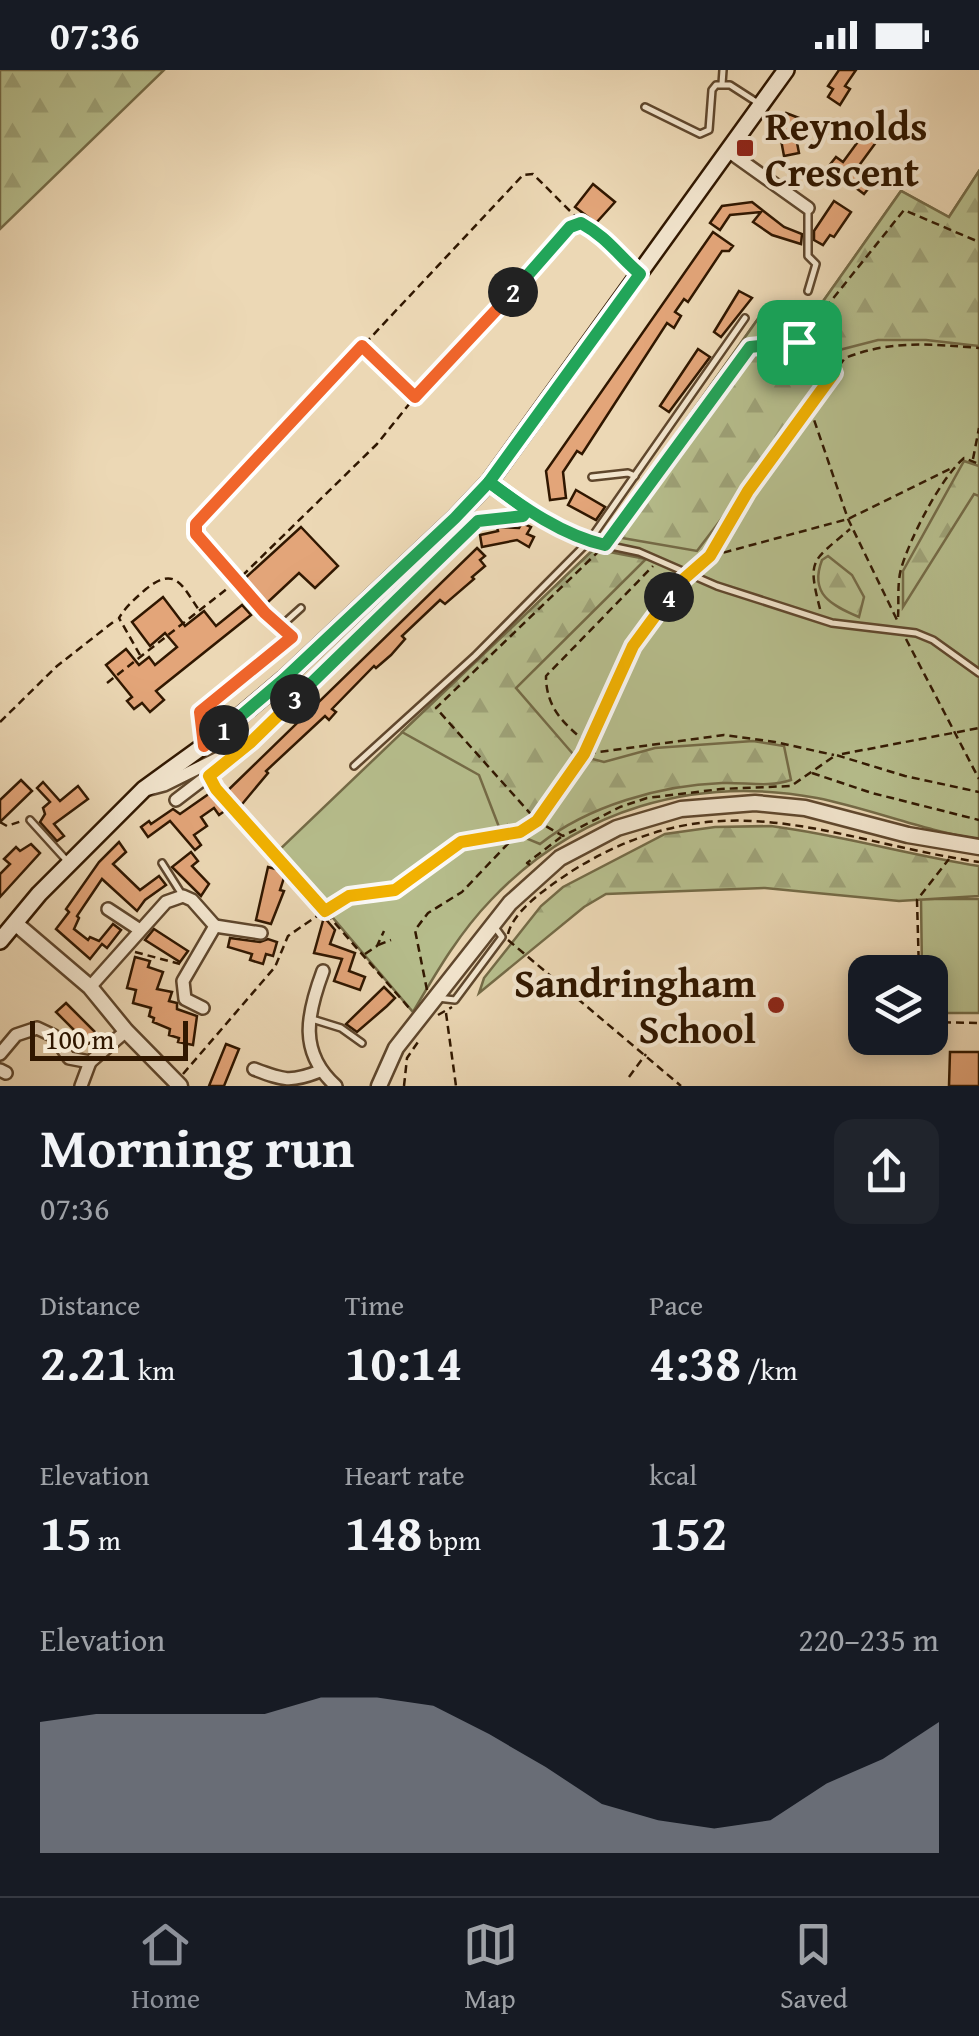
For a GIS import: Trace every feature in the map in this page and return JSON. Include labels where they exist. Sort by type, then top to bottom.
[{"type":"main road","points":[[0,941],[69,863],[144,789],[204,746],[284,679],[489,482],[786,70]]},
{"type":"street","points":[[728,151],[808,208]]},
{"type":"street","points":[[489,482],[527,510],[590,541]]},
{"type":"street","points":[[176,800],[251,742],[478,521]]},
{"type":"street","points":[[144,789],[164,785],[251,742]]},
{"type":"street","points":[[379,1086],[396,1048],[432,994],[540,874],[575,848],[633,822],[681,808],[735,802],[806,808],[908,835],[979,846]]},
{"type":"street","points":[[90,987],[166,902],[182,896],[192,900],[215,926],[261,933]]},
{"type":"street","points":[[108,908],[140,930]]},
{"type":"street","points":[[15,923],[90,987],[178,1084]]},
{"type":"street","points":[[204,1008],[185,999],[184,980],[215,926]]},
{"type":"street","points":[[323,970],[309,1018],[309,1040],[320,1072],[336,1086]]},
{"type":"street","points":[[0,1054],[16,1035],[38,1028],[54,1036],[68,1058],[90,1062]]},
{"type":"street","points":[[81,1086],[90,1062],[126,1031]]},
{"type":"street","points":[[254,1069],[280,1080],[295,1081],[320,1072]]},
{"type":"lane","points":[[722,84],[723,70]]},
{"type":"lane","points":[[645,107],[666,115],[689,131],[706,133],[712,90],[722,84],[730,84],[761,105]]},
{"type":"lane","points":[[808,208],[808,256],[816,264],[808,290]]},
{"type":"lane","points":[[354,766],[475,656],[590,541],[746,318]]},
{"type":"lane","points":[[592,477],[628,473],[635,476]]},
{"type":"lane","points":[[590,541],[655,559],[822,620],[854,628],[901,629],[932,640],[979,673]]},
{"type":"lane","points":[[204,746],[200,712],[292,637],[236,582]]},
{"type":"lane","points":[[281,626],[302,608]]},
{"type":"lane","points":[[30,820],[69,863]]},
{"type":"lane","points":[[162,863],[182,896]]},
{"type":"lane","points":[[309,1018],[341,1028],[362,1043]]},
{"type":"path","points":[[236,582],[229,568],[196,534],[196,524],[523,174],[533,174],[576,213],[581,223],[601,232],[617,254],[640,274]]},
{"type":"path","points":[[562,836],[537,821],[436,708],[605,545],[750,347],[799,342],[904,210],[979,242]]},
{"type":"path","points":[[107,683],[236,582],[377,444],[570,227],[581,223]]},
{"type":"path","points":[[799,342],[834,373]]},
{"type":"path","points":[[432,994],[415,930],[428,913],[462,892],[520,832],[537,821],[584,754],[633,646],[678,584],[710,556],[748,491],[845,358],[869,348],[904,342],[979,348]]},
{"type":"path","points":[[362,346],[415,397]]},
{"type":"path","points":[[810,408],[848,520],[979,779]]},
{"type":"path","points":[[972,460],[979,428]]},
{"type":"path","points":[[710,556],[848,520],[952,468],[964,458],[979,464]]},
{"type":"path","points":[[901,629],[900,572],[952,468]]},
{"type":"path","points":[[478,521],[523,516],[527,510]]},
{"type":"path","points":[[822,620],[811,575],[818,558],[852,527]]},
{"type":"path","points":[[588,744],[558,718],[546,688],[546,676],[654,566],[655,559]]},
{"type":"path","points":[[0,722],[57,666],[118,618],[125,607],[161,577],[169,576],[178,582],[200,610]]},
{"type":"path","points":[[118,618],[141,656]]},
{"type":"path","points":[[540,874],[527,863],[562,836],[647,798],[792,786],[836,756],[979,728]]},
{"type":"path","points":[[584,754],[724,735],[775,742],[979,792]]},
{"type":"path","points":[[811,772],[872,793],[979,820]]},
{"type":"path","points":[[209,776],[216,789],[414,1014]]},
{"type":"path","points":[[680,1086],[507,939],[511,924],[562,878],[601,853],[646,834],[725,819],[776,821],[979,862]]},
{"type":"path","points":[[0,822],[7,826],[30,820]]},
{"type":"path","points":[[325,911],[349,896],[395,890],[461,842],[520,832]]},
{"type":"path","points":[[918,955],[916,900],[950,858]]},
{"type":"path","points":[[178,1084],[275,967],[288,936],[317,916],[330,916]]},
{"type":"path","points":[[377,946],[384,931]]},
{"type":"path","points":[[363,955],[391,940]]},
{"type":"path","points":[[126,949],[191,968]]},
{"type":"path","points":[[446,1013],[456,1086]]},
{"type":"path","points":[[948,1022],[979,1023]]},
{"type":"path","points":[[404,1086],[407,1058],[422,1034]]},
{"type":"path","points":[[629,1077],[646,1054]]},
{"type":"green space","points":[[0,70],[164,70],[0,229]]},
{"type":"green space","points":[[979,171],[979,839],[817,798],[771,792],[727,791],[640,806],[561,842],[525,869],[469,926],[413,1012],[277,852],[594,549],[760,316],[795,341],[901,191],[949,217]]},
{"type":"green space","points":[[979,171],[979,346],[878,340],[820,355],[831,365],[816,394],[697,551],[605,535],[760,316],[795,341],[901,191],[949,217]]},
{"type":"green space","points":[[964,461],[979,466],[979,496],[974,494],[903,607],[903,571]]},
{"type":"green space","points":[[594,549],[646,559],[516,688],[573,754],[604,762],[655,748],[753,741],[784,746],[791,780],[699,785],[650,793],[580,819],[540,844],[499,827],[479,775],[402,732]]},
{"type":"green space","points":[[828,556],[852,575],[864,597],[859,617],[832,603],[821,590],[819,572],[822,560]]},
{"type":"green space","points":[[771,826],[979,866],[979,896],[899,901],[765,888],[606,894],[584,907],[479,993],[484,978],[541,906],[563,887],[665,834],[715,827]]},
{"type":"green space","points":[[921,899],[979,899],[979,1013],[948,1013],[948,955],[922,955]]},
{"type":"building","points":[[839,70],[856,70],[845,86],[850,89],[840,105],[828,97],[833,89],[828,86]]},
{"type":"building","points":[[786,113],[799,118],[794,127],[799,153],[784,156],[779,129]]},
{"type":"building","points":[[865,132],[877,141],[855,171],[872,184],[864,194],[828,167],[836,157],[843,162]]},
{"type":"building","points":[[593,184],[615,202],[596,223],[575,207]]},
{"type":"building","points":[[834,201],[851,212],[834,237],[830,235],[823,245],[814,240],[814,231]]},
{"type":"building","points":[[752,202],[784,227],[802,234],[801,244],[772,235],[753,222],[761,212],[730,215],[720,230],[710,223],[722,206]]},
{"type":"building","points":[[713,232],[733,246],[722,251],[688,302],[684,299],[675,312],[681,316],[674,328],[667,323],[582,454],[577,451],[563,472],[566,498],[550,500],[546,471]]},
{"type":"building","points":[[739,291],[752,298],[721,337],[714,332]]},
{"type":"building","points":[[698,349],[710,357],[669,412],[660,406]]},
{"type":"building","points":[[576,490],[605,507],[596,520],[568,505]]},
{"type":"building","points":[[522,523],[531,527],[527,534],[534,537],[529,547],[517,540],[482,547],[480,535],[498,531],[497,527],[519,528]]},
{"type":"building","points":[[301,527],[338,566],[315,588],[299,573],[267,603],[243,580]]},
{"type":"building","points":[[477,548],[485,556],[480,560],[485,566],[474,579],[445,604],[440,600],[402,636],[405,639],[391,655],[374,666],[332,709],[336,712],[329,720],[325,716],[266,771],[238,809],[233,805],[219,815],[214,808],[201,817],[207,826],[194,835],[201,845],[195,850],[170,821],[148,837],[141,827],[149,821],[151,824],[173,809],[180,814],[213,791],[219,799]]},
{"type":"building","points":[[163,597],[185,626],[204,611],[216,626],[242,605],[251,615],[156,691],[164,700],[150,712],[142,703],[134,709],[127,701],[132,697],[106,665],[126,649],[139,665],[149,657],[155,665],[177,647],[165,633],[150,646],[132,622]]},
{"type":"building","points":[[21,780],[32,791],[0,822],[0,800]]},
{"type":"building","points":[[43,782],[60,801],[78,786],[88,799],[54,824],[64,836],[57,841],[40,822],[45,814],[43,808],[50,802],[37,788]]},
{"type":"building","points":[[119,842],[126,852],[113,864],[140,890],[159,876],[166,885],[137,911],[102,879],[77,916],[74,929],[88,940],[90,937],[99,941],[113,924],[121,930],[107,948],[102,944],[90,959],[56,929],[99,862]]},
{"type":"building","points":[[31,844],[40,853],[0,897],[0,874],[10,864],[4,859],[16,847],[20,851]]},
{"type":"building","points":[[191,852],[198,861],[192,866],[209,884],[201,896],[172,867]]},
{"type":"building","points":[[268,867],[283,871],[284,878],[280,890],[284,891],[271,924],[256,920]]},
{"type":"building","points":[[324,917],[335,930],[330,944],[355,953],[349,971],[365,977],[360,990],[334,981],[342,959],[314,953]]},
{"type":"building","points":[[154,929],[188,951],[180,962],[145,940]]},
{"type":"building","points":[[230,938],[277,942],[273,956],[266,954],[263,964],[250,960],[252,954],[228,947]]},
{"type":"building","points":[[135,957],[150,961],[148,967],[163,972],[157,989],[172,992],[169,1001],[177,1003],[177,1009],[197,1016],[193,1045],[178,1042],[179,1038],[169,1035],[170,1029],[153,1022],[154,1018],[149,1016],[151,1008],[133,1003],[136,990],[127,988]]},
{"type":"building","points":[[384,987],[395,998],[387,1006],[357,1032],[346,1024]]},
{"type":"building","points":[[66,1003],[98,1035],[88,1044],[56,1012]]},
{"type":"building","points":[[226,1044],[239,1049],[224,1086],[209,1086]]},
{"type":"building","points":[[950,1052],[979,1052],[979,1086],[949,1086]]},
{"type":"place","name":"Reynolds Crescent","points":[[745,148]]},
{"type":"place","name":"Sandringham School","points":[[776,1005]]},
{"type":"route","points":[[799,342],[750,347],[605,545],[527,510],[489,482],[284,679],[204,746],[200,712],[292,637],[236,582],[229,568],[196,534],[196,524],[362,346],[415,397],[570,227],[581,223],[601,232],[617,254],[640,274],[489,482],[505,494],[527,510],[523,516],[478,521],[251,742],[209,776],[216,789],[325,911],[349,896],[395,890],[461,842],[520,832],[537,821],[584,754],[633,646],[678,584],[710,556],[748,491],[834,373],[799,342]]}]
